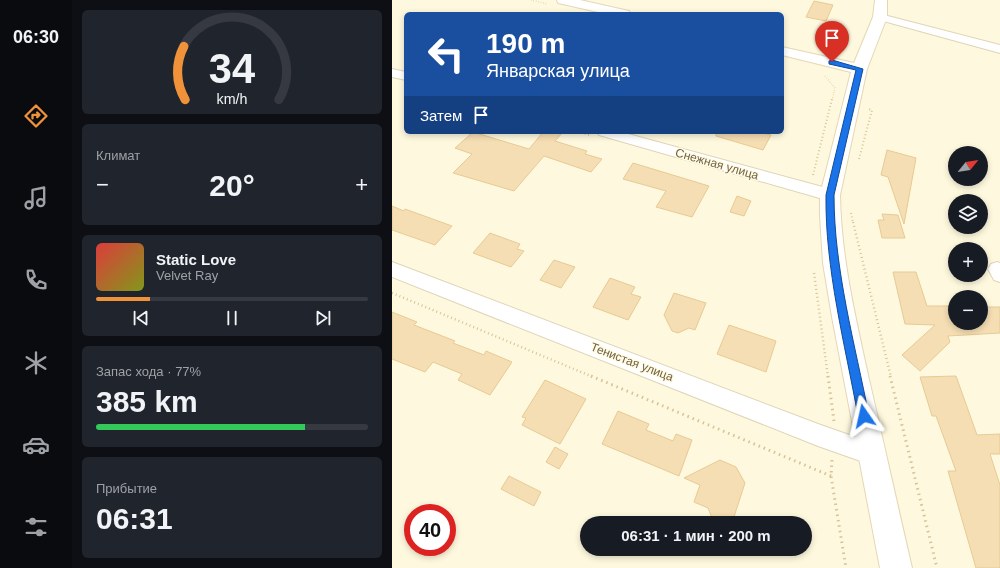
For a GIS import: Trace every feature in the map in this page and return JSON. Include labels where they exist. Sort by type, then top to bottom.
[{"type":"street","points":[[563,0],[615,12]]},
{"type":"street","points":[[881,0],[880,17],[860,69],[842,102],[840,200],[830,216],[834,263],[896,568]]},
{"type":"street","points":[[880,17],[1000,49]]},
{"type":"street","points":[[985,46],[1000,38]]},
{"type":"street","points":[[784,51],[860,69]]},
{"type":"street","points":[[392,73],[404,76]]},
{"type":"street","name":"Снежная улица","points":[[611,134],[840,200]]},
{"type":"street","name":"Тенистая улица","points":[[392,269],[811,432],[872,454]]},
{"type":"path","points":[[842,102],[872,110],[858,163]]},
{"type":"path","points":[[840,200],[937,568]]},
{"type":"path","points":[[392,293],[831,476]]},
{"type":"building","points":[[814,1],[833,5],[826,21],[806,17]]},
{"type":"building","points":[[471,134],[480,134],[529,149],[541,134],[561,134],[555,141],[587,151],[585,154],[602,159],[591,172],[544,156],[514,191],[453,173],[472,154],[455,148]]},
{"type":"building","points":[[716,134],[771,135],[763,150],[716,136]]},
{"type":"building","points":[[887,150],[916,158],[904,224],[888,177],[881,175]]},
{"type":"building","points":[[633,163],[709,186],[692,217],[656,207],[666,191],[623,179]]},
{"type":"building","points":[[737,196],[751,201],[744,216],[730,212]]},
{"type":"building","points":[[392,206],[404,211],[405,209],[452,226],[435,245],[392,230]]},
{"type":"building","points":[[882,214],[898,215],[905,238],[882,238],[878,220],[884,220]]},
{"type":"building","points":[[490,233],[520,244],[517,249],[524,251],[511,267],[473,253]]},
{"type":"building","points":[[554,260],[575,267],[561,288],[540,280]]},
{"type":"building","points":[[893,272],[916,272],[927,306],[948,306],[948,330],[988,330],[988,307],[1000,307],[1000,333],[948,336],[950,342],[920,371],[902,355],[935,325],[905,324]]},
{"type":"building","points":[[610,278],[635,287],[631,294],[641,297],[628,320],[593,307]]},
{"type":"building","points":[[674,293],[706,303],[695,330],[689,328],[678,333],[672,331],[664,315]]},
{"type":"building","points":[[392,312],[417,322],[414,325],[455,341],[453,343],[484,355],[486,351],[512,362],[490,395],[458,380],[462,374],[433,362],[425,372],[392,359]]},
{"type":"building","points":[[729,325],[776,341],[766,372],[717,354]]},
{"type":"building","points":[[956,376],[977,435],[1000,434],[1000,454],[990,454],[1000,485],[1000,568],[976,568],[948,471],[956,471],[936,416],[932,416],[920,377]]},
{"type":"building","points":[[545,380],[586,399],[560,444],[522,425],[526,418],[522,417]]},
{"type":"building","points":[[618,411],[649,424],[646,430],[673,441],[676,434],[692,440],[679,476],[602,444]]},
{"type":"building","points":[[555,447],[568,454],[559,469],[546,462]]},
{"type":"building","points":[[720,460],[736,467],[745,483],[734,516],[711,516],[708,508],[694,502],[700,485],[684,478]]},
{"type":"building","points":[[509,476],[541,492],[534,506],[501,489]]},
{"type":"route","points":[[832,62],[860,69],[830,195],[830,216],[834,263],[864,416]]}]
